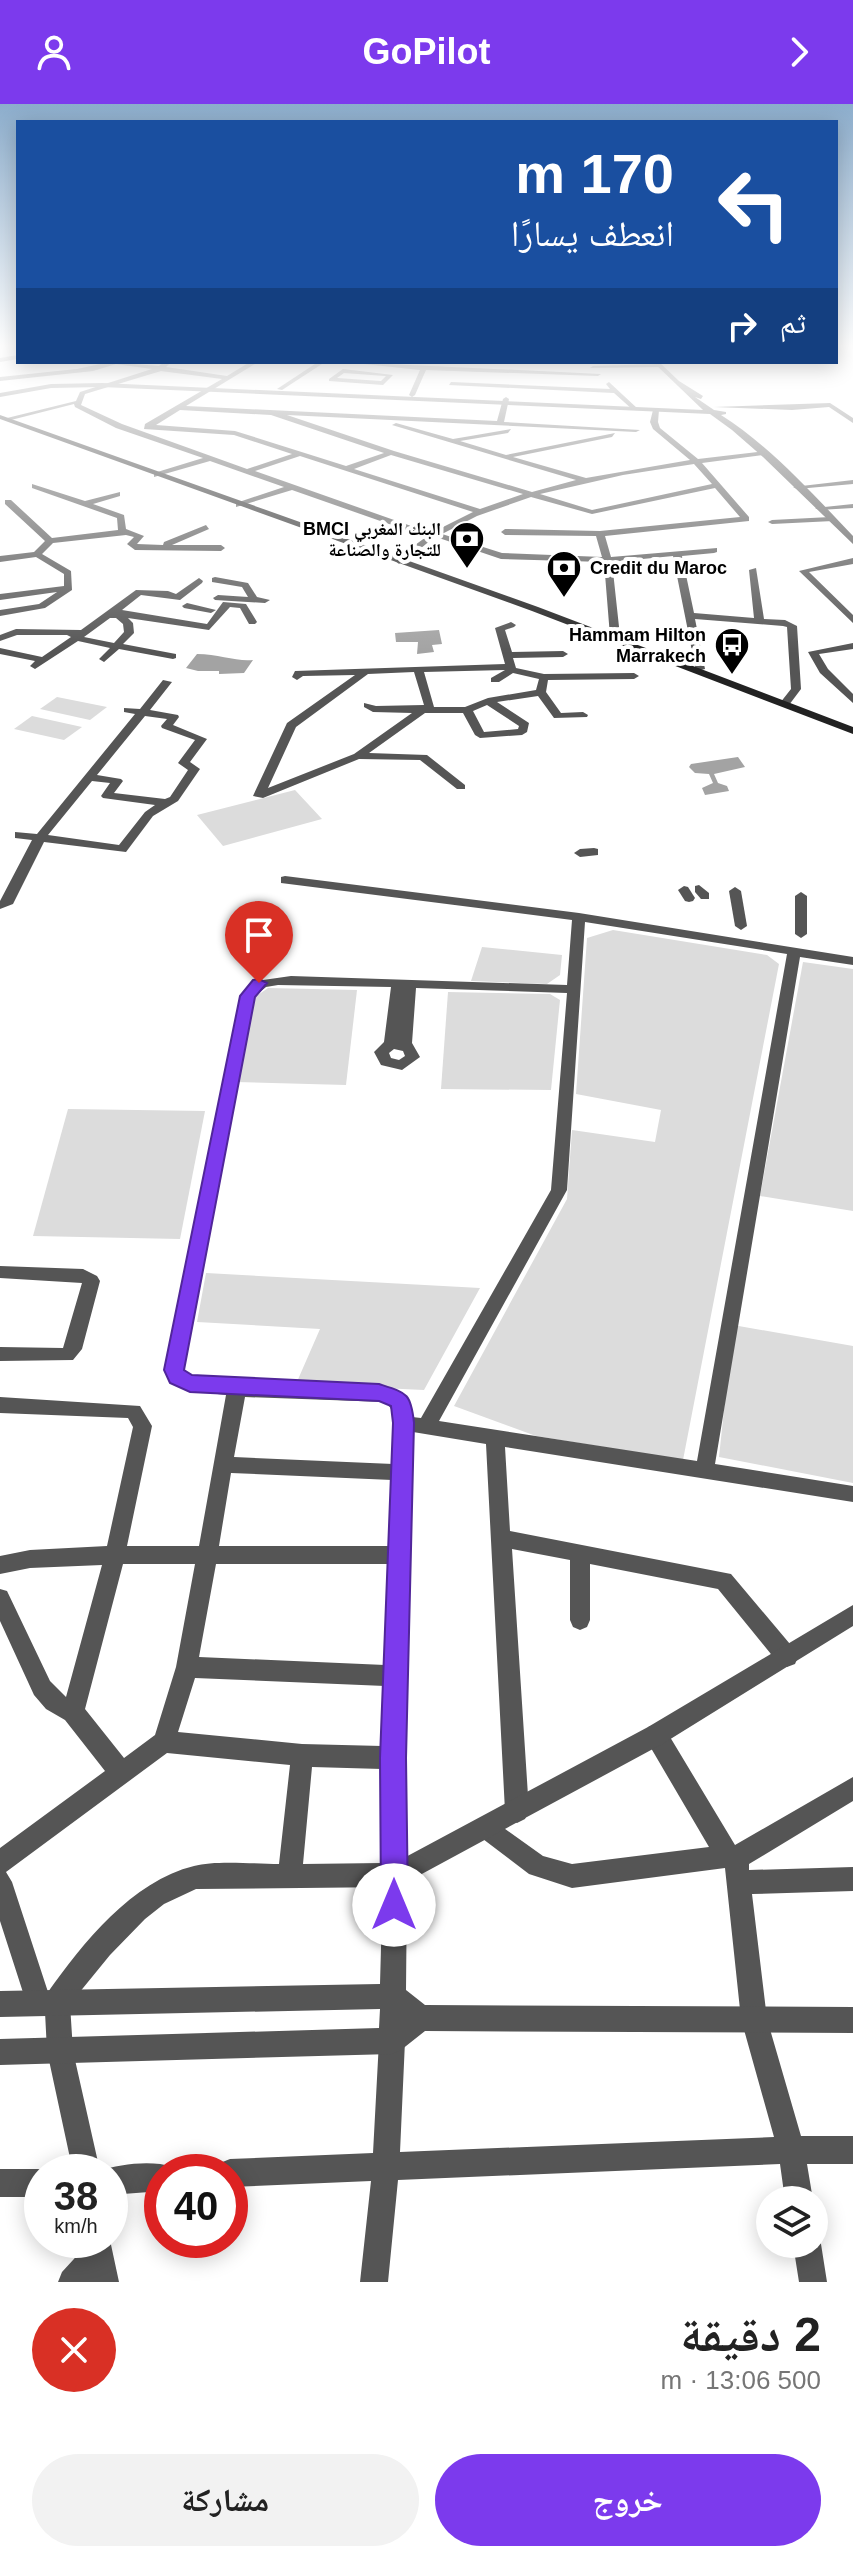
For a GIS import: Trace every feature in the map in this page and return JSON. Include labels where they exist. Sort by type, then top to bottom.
[{"type":"main road","points":[[88,450],[615,636],[853,731]]},
{"type":"street","points":[[186,450],[495,555],[607,560],[714,550]]},
{"type":"street","points":[[286,450],[481,512]]},
{"type":"street","points":[[381,450],[592,512],[716,486]]},
{"type":"street","points":[[481,450],[586,480]]},
{"type":"street","points":[[504,456],[536,450]]},
{"type":"street","points":[[505,532],[600,534],[745,520],[696,461],[682,450]]},
{"type":"street","points":[[759,450],[853,541]]},
{"type":"street","points":[[345,469],[391,453]]},
{"type":"street","points":[[399,561],[432,535],[481,512],[532,495],[586,480],[763,453]]},
{"type":"street","points":[[248,471],[299,454]]},
{"type":"street","points":[[157,475],[210,458]]},
{"type":"street","points":[[797,487],[852,480]]},
{"type":"street","points":[[35,486],[121,517],[122,532]]},
{"type":"street","points":[[239,505],[292,487]]},
{"type":"street","points":[[85,504],[117,494]]},
{"type":"street","points":[[3,503],[50,541]]},
{"type":"street","points":[[819,508],[853,506]]},
{"type":"street","points":[[605,511],[633,529]]},
{"type":"street","points":[[772,522],[830,519]]},
{"type":"street","points":[[156,548],[206,527]]},
{"type":"street","points":[[842,530],[853,529]]},
{"type":"street","points":[[0,559],[37,554],[50,541],[122,532],[140,536],[131,544],[135,547],[221,548]]},
{"type":"street","points":[[600,534],[607,560],[615,636]]},
{"type":"street","points":[[677,553],[692,616],[700,669]]},
{"type":"street","points":[[37,554],[68,573],[69,588]]},
{"type":"street","points":[[853,561],[803,571],[853,620]]},
{"type":"street","points":[[753,570],[759,620]]},
{"type":"street","points":[[178,623],[190,606],[259,599],[245,585],[215,580]]},
{"type":"street","points":[[0,651],[39,663],[77,634],[116,614],[139,592],[177,598],[184,582],[152,593]]},
{"type":"street","points":[[69,588],[6,596],[4,613],[118,646],[173,656]]},
{"type":"street","points":[[0,638],[16,632],[69,588]]},
{"type":"street","points":[[30,593],[30,620]]},
{"type":"street","points":[[215,604],[243,606],[252,622]]},
{"type":"street","points":[[116,614],[209,627],[228,604]]},
{"type":"street","points":[[104,659],[129,633],[128,623],[116,614]]},
{"type":"street","points":[[692,616],[759,620],[792,626],[796,689],[785,703]]},
{"type":"street","points":[[511,625],[500,628],[511,668]]},
{"type":"street","points":[[795,655],[813,654],[817,649],[853,646]]},
{"type":"street","points":[[507,655],[563,654]]},
{"type":"street","points":[[813,654],[824,671],[853,700]]},
{"type":"street","points":[[297,677],[299,673],[365,672],[388,668],[511,668],[544,677],[634,676]]},
{"type":"street","points":[[365,672],[291,725],[259,796],[358,756],[429,706],[418,668]]},
{"type":"street","points":[[495,680],[511,668]]},
{"type":"street","points":[[794,674],[824,671]]},
{"type":"street","points":[[544,677],[541,692],[558,716],[583,715]]},
{"type":"street","points":[[0,905],[7,904],[39,839],[90,777],[134,712],[167,682]]},
{"type":"street","points":[[368,705],[373,709],[467,710],[488,701],[541,692]]},
{"type":"street","points":[[467,710],[480,735],[522,732],[525,725],[488,701]]},
{"type":"street","points":[[19,835],[122,849],[149,814],[174,799],[194,769],[184,763],[202,739],[166,726],[174,717],[134,712]]},
{"type":"street","points":[[358,756],[423,757],[461,787]]},
{"type":"street","points":[[90,777],[117,781],[107,796]]},
{"type":"street","points":[[107,796],[167,803]]},
{"type":"street","points":[[107,796],[149,814]]},
{"type":"street","points":[[285,880],[579,917],[853,961]]},
{"type":"street","points":[[735,891],[741,926]]},
{"type":"street","points":[[801,896],[801,934]]},
{"type":"street","points":[[426,1426],[559,1190],[579,917]]},
{"type":"street","points":[[705,1469],[794,952]]},
{"type":"street","points":[[374,2282],[386,2166],[392,2041],[395,1875],[393,1758],[404,1423],[401,1403],[389,1395],[190,1384],[177,1378],[174,1370],[248,996],[253,987],[267,981],[575,989]]},
{"type":"street","points":[[398,1044],[403,984]]},
{"type":"street","points":[[0,1272],[83,1275],[91,1281],[91,1288],[73,1349],[67,1355],[0,1354]]},
{"type":"street","points":[[0,1863],[164,1742],[187,1667],[237,1388]]},
{"type":"street","points":[[0,1405],[133,1411],[141,1418],[143,1426],[115,1555],[73,1712]]},
{"type":"street","points":[[404,1423],[853,1494]]},
{"type":"street","points":[[495,1437],[517,1811]]},
{"type":"street","points":[[224,1465],[401,1472]]},
{"type":"street","points":[[500,1538],[724,1581],[787,1657]]},
{"type":"street","points":[[580,1553],[580,1620]]},
{"type":"street","points":[[0,1565],[30,1559],[115,1555],[400,1555]]},
{"type":"street","points":[[0,1598],[42,1688],[54,1702],[73,1712],[121,1773]]},
{"type":"street","points":[[48,2001],[120,1928],[172,1884],[196,1877],[395,1875],[656,1735],[853,1615]]},
{"type":"street","points":[[187,1667],[397,1676]]},
{"type":"street","points":[[656,1735],[735,1865],[754,2019],[791,2150],[797,2186]]},
{"type":"street","points":[[164,1742],[302,1755],[393,1758]]},
{"type":"street","points":[[290,1878],[302,1755]]},
{"type":"street","points":[[735,1865],[853,1788]]},
{"type":"street","points":[[487,1828],[537,1866],[572,1876],[735,1865],[853,1879]]},
{"type":"street","points":[[0,1882],[7,1933],[48,2001],[83,2154]]},
{"type":"street","points":[[0,2004],[393,1996],[421,2018],[853,2020]]},
{"type":"street","points":[[0,2052],[392,2041],[421,2018]]},
{"type":"street","points":[[248,2172],[853,2150]]},
{"type":"street","points":[[0,2183],[24,2183]]},
{"type":"street","points":[[72,2282],[89,2258]]},
{"type":"street","points":[[100,2258],[105,2282]]},
{"type":"street","points":[[809,2258],[813,2282]]},
{"type":"shaded area","points":[[439,630],[442,644],[432,645],[434,652],[417,654],[418,642],[396,642],[395,633]]},
{"type":"shaded area","points":[[197,654],[253,660],[244,673],[219,674],[219,671],[186,668]]},
{"type":"shaded area","points":[[57,697],[107,707],[90,720],[40,709]]},
{"type":"shaded area","points":[[32,716],[82,727],[64,740],[14,729]]},
{"type":"shaded area","points":[[738,757],[745,767],[714,774],[718,783],[727,786],[729,791],[705,795],[702,788],[713,783],[709,774],[695,773],[689,767],[691,764]]},
{"type":"shaded area","points":[[295,790],[322,819],[223,846],[197,815]]},
{"type":"shaded area","points":[[613,930],[767,955],[779,964],[683,1460],[536,1436],[454,1406],[567,1199],[572,1130],[655,1142],[661,1110],[576,1094],[587,938]]},
{"type":"shaded area","points":[[482,947],[562,955],[560,975],[547,984],[471,981]]},
{"type":"shaded area","points":[[803,962],[853,969],[853,1211],[760,1196]]},
{"type":"shaded area","points":[[268,988],[357,990],[346,1085],[236,1082],[255,997]]},
{"type":"shaded area","points":[[448,992],[550,994],[560,1000],[551,1090],[441,1089]]},
{"type":"shaded area","points":[[68,1109],[205,1111],[180,1239],[33,1236]]},
{"type":"shaded area","points":[[206,1273],[480,1288],[424,1390],[296,1384],[320,1329],[197,1322]]},
{"type":"shaded area","points":[[733,1325],[853,1346],[853,1483],[719,1457]]},
{"type":"place","name":"BMCI البنك المغربي للتجارة والصناعة","points":[[467,570]]},
{"type":"place","name":"Credit du Maroc","points":[[564,599]]},
{"type":"place","name":"Hammam Hilton Marrakech","points":[[732,676]]},
{"type":"route","points":[[259,983],[248,996],[174,1370],[177,1378],[190,1384],[379,1393],[397,1398],[401,1403],[404,1423],[393,1758],[394,1905]]}]
